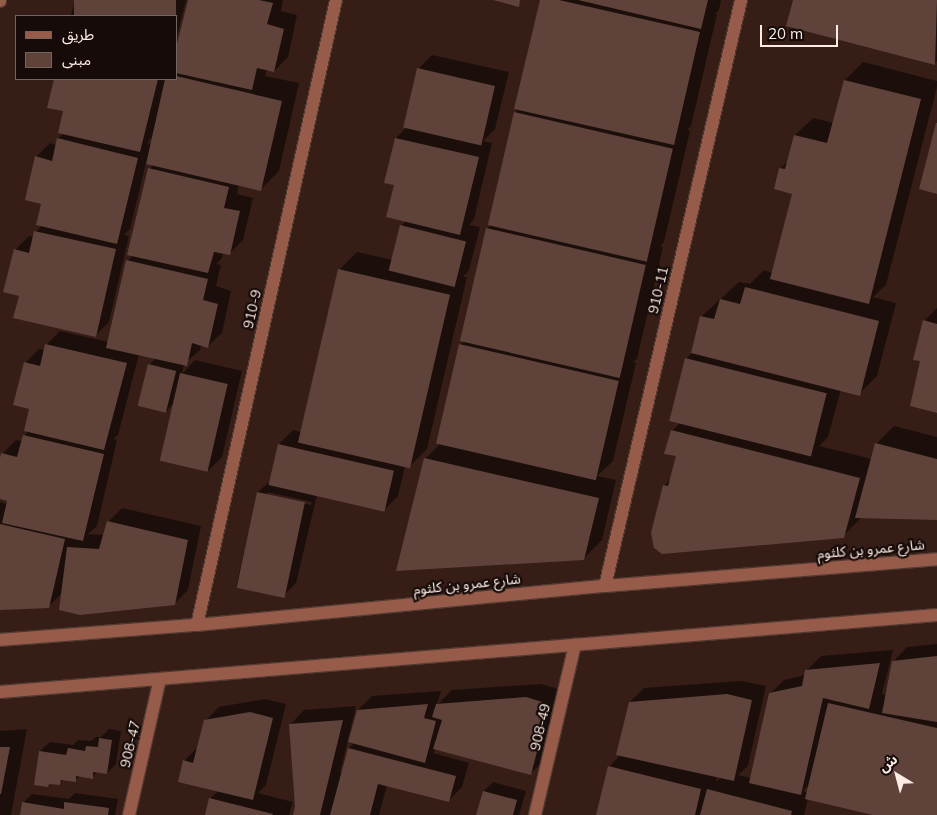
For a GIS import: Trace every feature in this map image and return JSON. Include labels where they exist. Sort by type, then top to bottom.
[{"type":"street","name":"910-9","points":[[197,625],[336,0]]},
{"type":"street","name":"910-11","points":[[605,586],[741,0]]},
{"type":"street","name":"شارع عمرو بن كلثوم","points":[[0,640],[197,625],[605,586],[937,559]]},
{"type":"street","points":[[0,692],[937,615]]},
{"type":"street","name":"908-49","points":[[535,815],[575,645]]},
{"type":"street","name":"908-47","points":[[129,815],[160,679]]},
{"type":"building","points":[[74,0],[176,0],[176,15],[74,15]]},
{"type":"building","points":[[188,0],[259,0],[273,3],[267,24],[284,29],[274,72],[257,68],[252,90],[178,73],[178,40]]},
{"type":"building","points":[[493,0],[520,0],[519,7]]},
{"type":"building","points":[[540,0],[559,0],[700,32],[674,145],[514,109]]},
{"type":"building","points":[[578,0],[708,0],[701,29]]},
{"type":"building","points":[[793,0],[937,0],[935,65],[786,26]]},
{"type":"building","points":[[417,68],[495,86],[481,145],[403,127]]},
{"type":"building","points":[[178,76],[282,101],[261,191],[146,164],[165,80],[178,80]]},
{"type":"building","points":[[54,80],[158,80],[140,152],[58,133],[63,111],[47,108]]},
{"type":"building","points":[[844,80],[921,99],[869,304],[770,279],[792,194],[774,189],[779,168],[785,169],[794,135],[827,143]]},
{"type":"building","points":[[514,112],[673,149],[647,262],[488,225]]},
{"type":"building","points":[[937,123],[937,194],[919,189]]},
{"type":"building","points":[[57,138],[138,158],[117,244],[36,225],[41,204],[25,200],[35,156],[52,161]]},
{"type":"building","points":[[395,138],[479,157],[460,235],[386,217],[394,185],[384,183]]},
{"type":"building","points":[[148,168],[229,187],[224,208],[240,211],[230,255],[214,252],[208,273],[127,255]]},
{"type":"building","points":[[400,225],[466,241],[455,287],[389,271]]},
{"type":"building","points":[[486,228],[646,265],[620,378],[460,341]]},
{"type":"building","points":[[34,231],[116,249],[96,337],[13,318],[19,296],[3,292],[14,249],[29,253]]},
{"type":"building","points":[[126,260],[208,279],[203,300],[218,304],[208,348],[192,343],[187,366],[106,348]]},
{"type":"building","points":[[338,269],[450,295],[410,468],[298,442]]},
{"type":"building","points":[[745,287],[879,321],[860,396],[691,353],[700,316],[714,319],[720,299],[740,304]]},
{"type":"building","points":[[923,320],[937,324],[937,413],[910,406],[920,361],[913,360]]},
{"type":"building","points":[[45,344],[127,363],[104,450],[24,431],[29,409],[13,405],[24,362],[40,366]]},
{"type":"building","points":[[459,344],[619,381],[596,480],[436,443]]},
{"type":"building","points":[[685,358],[827,393],[811,456],[669,421]]},
{"type":"building","points":[[148,364],[176,371],[166,413],[138,406]]},
{"type":"building","points":[[180,373],[228,384],[207,472],[160,461]]},
{"type":"building","points":[[671,430],[860,478],[844,538],[662,554],[654,548],[651,533],[663,485],[668,486],[676,456],[664,454]]},
{"type":"building","points":[[23,435],[104,454],[83,541],[2,523],[7,501],[0,499],[1,453],[17,457]]},
{"type":"building","points":[[875,443],[937,459],[937,520],[855,518]]},
{"type":"building","points":[[278,444],[394,471],[385,512],[269,485]]},
{"type":"building","points":[[424,458],[599,498],[584,560],[396,571]]},
{"type":"building","points":[[257,492],[305,502],[285,598],[237,588]]},
{"type":"building","points":[[107,521],[188,540],[175,605],[80,615],[59,610],[67,547],[99,549]]},
{"type":"building","points":[[0,524],[65,539],[49,608],[0,610]]},
{"type":"building","points":[[937,656],[937,722],[882,713],[892,661]]},
{"type":"building","points":[[880,663],[869,709],[823,698],[801,795],[749,783],[769,693],[802,686],[805,670]]},
{"type":"building","points":[[727,694],[752,700],[734,781],[616,755],[629,702]]},
{"type":"building","points":[[526,697],[549,704],[531,775],[433,749],[442,720],[432,717],[436,704]]},
{"type":"building","points":[[828,703],[937,728],[937,815],[873,815],[805,799]]},
{"type":"building","points":[[428,704],[424,718],[436,721],[425,763],[348,742],[357,710]]},
{"type":"building","points":[[250,712],[273,718],[253,800],[178,782],[183,760],[193,763],[204,720]]},
{"type":"building","points":[[343,720],[320,815],[293,815],[295,807],[289,724]]},
{"type":"building","points":[[99,738],[112,740],[107,774],[93,772],[93,779],[76,776],[76,782],[61,780],[60,785],[49,784],[48,787],[34,785],[39,751],[66,755],[68,748],[85,751],[86,746],[98,747]]},
{"type":"building","points":[[0,747],[10,747],[1,794],[0,794]]},
{"type":"building","points":[[348,748],[456,776],[449,802],[378,784],[370,815],[330,815]]},
{"type":"building","points":[[608,766],[701,789],[695,815],[596,815]]},
{"type":"building","points":[[707,789],[792,811],[791,815],[700,815]]},
{"type":"building","points":[[483,791],[517,800],[513,815],[476,815]]},
{"type":"building","points":[[209,798],[273,814],[205,815]]},
{"type":"building","points":[[22,802],[64,809],[64,802],[109,808],[108,815],[20,815]]}]
